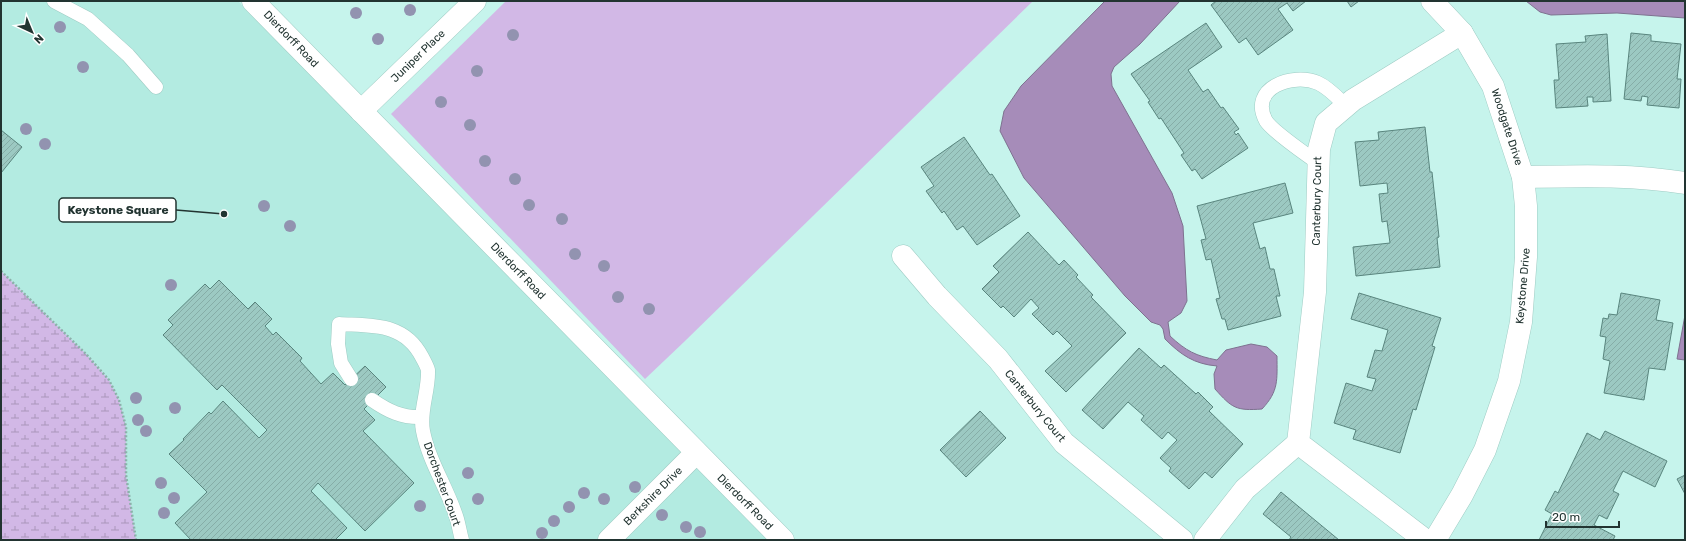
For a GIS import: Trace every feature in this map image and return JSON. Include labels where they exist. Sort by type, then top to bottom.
[{"type":"street","name":"Dierdorff Road","points":[[253,1],[783,540]]},
{"type":"street","name":"Juniper Place","points":[[361,111],[474,1]]},
{"type":"street","name":"Woodgate Drive","points":[[1432,1],[1462,33],[1493,86],[1523,177]]},
{"type":"street","name":"Canterbury Court","points":[[1298,443],[1315,292],[1319,149],[1326,123],[1353,100],[1462,33]]},
{"type":"street","points":[[1523,177],[1602,176],[1659,178],[1685,183]]},
{"type":"street","name":"Keystone Drive","points":[[1434,540],[1462,495],[1485,450],[1509,381],[1521,322],[1526,257],[1526,206],[1523,177]]},
{"type":"street","name":"Canterbury Court","points":[[904,256],[937,296],[998,359],[1064,442],[1182,540]]},
{"type":"street","points":[[1205,540],[1245,489],[1298,443],[1425,540]]},
{"type":"street","name":"Berkshire Drive","points":[[609,540],[696,453]]},
{"type":"lane","points":[[54,1],[88,19],[128,55],[156,87]]},
{"type":"lane","points":[[1318,163],[1267,122],[1261,105],[1264,95],[1273,87],[1288,80],[1301,79],[1318,83],[1335,94],[1346,106]]},
{"type":"lane","name":"Dorchester Court","points":[[351,379],[341,363],[338,344],[339,324],[372,325],[388,328],[406,337],[419,352],[428,369],[422,417],[422,430],[437,472],[457,519],[462,540]]},
{"type":"lane","points":[[372,400],[386,409],[400,415],[410,418],[422,417]]},
{"type":"path","points":[[1,271],[86,354],[109,380],[119,400],[126,427],[126,475],[136,540]]},
{"type":"shaded area","points":[[1,1],[238,1],[767,540],[1,540]]},
{"type":"shaded area","points":[[1105,1],[1180,1],[1140,44],[1114,67],[1111,74],[1112,86],[1172,193],[1183,226],[1187,301],[1181,313],[1168,322],[1170,336],[1181,346],[1192,352],[1203,357],[1217,360],[1226,350],[1251,344],[1267,347],[1277,356],[1277,379],[1272,396],[1262,409],[1240,409],[1230,404],[1215,389],[1214,374],[1217,366],[1201,363],[1188,358],[1165,339],[1163,329],[1160,325],[1151,322],[1125,296],[1024,178],[1000,131],[1004,111],[1021,86]]},
{"type":"shaded area","points":[[1526,1],[1685,1],[1685,18],[1617,13],[1551,15],[1540,12]]},
{"type":"shaded area","points":[[1685,315],[1685,360],[1677,359]]},
{"type":"green space","points":[[506,1],[1033,1],[645,379],[391,114]]},
{"type":"green space","points":[[1,271],[86,354],[109,380],[119,400],[126,427],[126,475],[136,540],[1,540]]},
{"type":"building","points":[[1216,1],[1306,1],[1293,11],[1287,3],[1278,9],[1293,30],[1258,55],[1246,38],[1239,43],[1211,5]]},
{"type":"building","points":[[1347,1],[1359,1],[1351,7]]},
{"type":"building","points":[[1206,23],[1222,47],[1188,70],[1203,92],[1208,89],[1221,108],[1223,107],[1239,129],[1234,132],[1236,135],[1238,133],[1248,148],[1202,179],[1195,169],[1192,171],[1181,155],[1184,153],[1161,118],[1159,119],[1148,102],[1150,101],[1131,74]]},
{"type":"building","points":[[1631,33],[1651,35],[1651,41],[1681,44],[1677,79],[1681,79],[1679,108],[1647,105],[1648,97],[1642,96],[1641,101],[1624,99]]},
{"type":"building","points":[[1607,34],[1611,101],[1593,102],[1593,97],[1587,97],[1588,106],[1556,108],[1554,80],[1559,80],[1556,44],[1586,42],[1585,36]]},
{"type":"building","points":[[1425,127],[1430,172],[1432,172],[1439,237],[1437,238],[1440,267],[1356,276],[1353,247],[1390,243],[1387,221],[1382,222],[1379,194],[1388,193],[1387,183],[1360,186],[1355,142],[1379,140],[1378,132]]},
{"type":"building","points":[[1,130],[22,147],[1,173]]},
{"type":"building","points":[[964,137],[990,175],[992,174],[1020,216],[977,245],[963,226],[957,230],[944,211],[942,213],[926,191],[934,186],[921,167]]},
{"type":"building","points":[[1285,183],[1293,213],[1253,223],[1260,249],[1265,247],[1270,269],[1274,269],[1280,296],[1276,296],[1281,316],[1228,330],[1225,319],[1222,319],[1216,299],[1220,298],[1211,259],[1206,260],[1201,240],[1206,239],[1197,206]]},
{"type":"building","points":[[1028,232],[1059,265],[1064,260],[1078,275],[1076,277],[1093,295],[1091,297],[1126,333],[1066,392],[1045,371],[1072,346],[1057,331],[1053,335],[1032,314],[1039,308],[1031,299],[1014,317],[1003,306],[1001,308],[982,289],[999,272],[993,266]]},
{"type":"building","points":[[219,280],[248,309],[255,302],[272,319],[265,326],[273,335],[276,332],[302,358],[300,361],[321,384],[333,373],[345,385],[365,366],[386,387],[364,409],[375,420],[363,431],[414,483],[365,531],[318,483],[311,491],[347,528],[335,540],[191,540],[175,523],[207,492],[169,454],[184,440],[183,439],[209,412],[211,414],[223,401],[259,438],[267,430],[222,385],[217,390],[163,335],[173,325],[168,320],[205,284],[210,289]]},
{"type":"building","points":[[1359,293],[1441,318],[1432,346],[1435,347],[1416,410],[1413,409],[1400,453],[1353,439],[1356,430],[1334,423],[1346,383],[1372,391],[1376,379],[1367,377],[1375,350],[1382,351],[1388,330],[1351,319]]},
{"type":"building","points":[[1621,293],[1660,300],[1656,320],[1673,323],[1665,370],[1649,368],[1644,400],[1604,393],[1610,361],[1603,359],[1606,337],[1600,336],[1603,318],[1608,319],[1609,314],[1617,315]]},
{"type":"building","points":[[1139,348],[1161,368],[1164,365],[1196,394],[1198,392],[1213,407],[1209,411],[1243,444],[1212,478],[1205,472],[1189,489],[1169,471],[1171,468],[1160,458],[1177,440],[1168,432],[1162,439],[1141,420],[1144,416],[1128,402],[1103,429],[1082,410]]},
{"type":"building","points":[[980,411],[1006,438],[966,477],[940,450]]},
{"type":"building","points":[[1605,431],[1667,461],[1655,487],[1623,471],[1613,491],[1619,494],[1607,519],[1599,515],[1594,525],[1615,536],[1613,540],[1539,540],[1552,514],[1545,510],[1555,491],[1558,493],[1587,433],[1600,440]]},
{"type":"building","points":[[1685,475],[1685,494],[1677,479]]},
{"type":"building","points":[[1281,492],[1339,540],[1289,540],[1291,537],[1263,514]]},
{"type":"place","name":"Keystone Square","points":[[224,214]]}]
